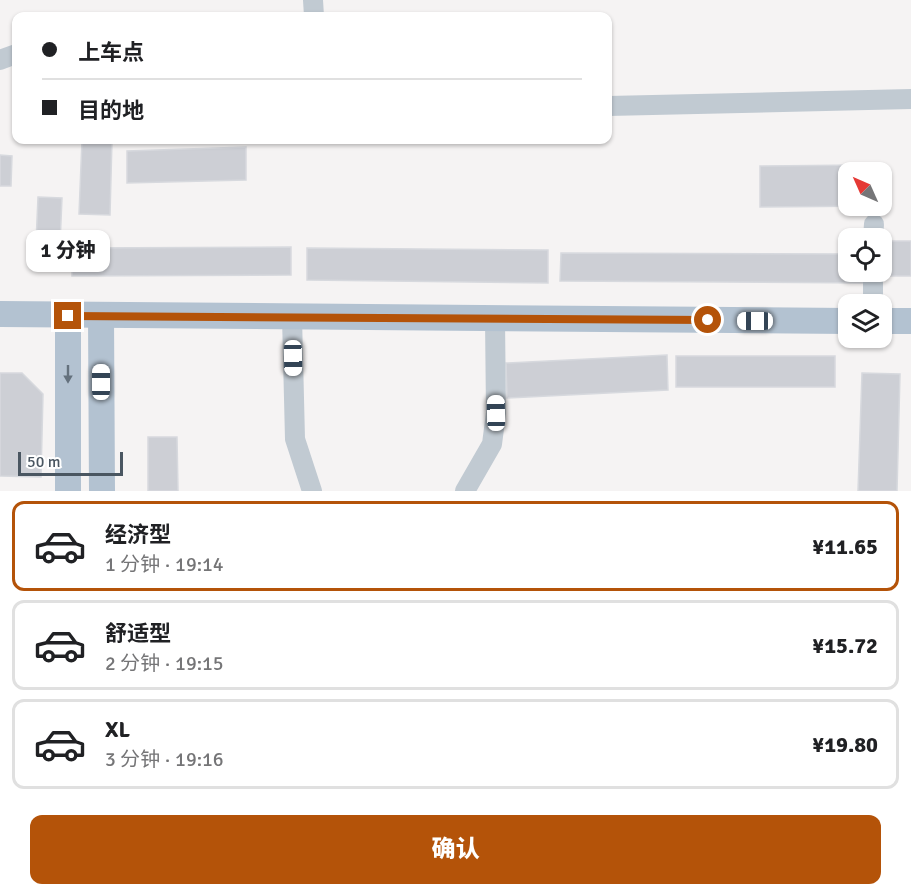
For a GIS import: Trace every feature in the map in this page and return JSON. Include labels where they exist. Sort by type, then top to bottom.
[{"type":"main road","points":[[0,314],[838,321]]},
{"type":"main road","points":[[68,316],[68,491]]},
{"type":"main road","points":[[101,316],[102,491]]},
{"type":"main road","points":[[892,321],[911,321]]},
{"type":"street","points":[[612,106],[911,99]]},
{"type":"street","points":[[292,318],[295,439],[312,491]]},
{"type":"street","points":[[465,491],[492,444],[496,413],[495,319]]},
{"type":"building","points":[[82,144],[112,144],[110,215],[79,214]]},
{"type":"building","points":[[246,147],[246,180],[127,183],[127,151]]},
{"type":"building","points":[[0,155],[12,156],[11,186],[0,186]]},
{"type":"building","points":[[838,165],[838,206],[760,207],[760,166]]},
{"type":"building","points":[[38,197],[62,198],[59,267],[35,266]]},
{"type":"building","points":[[892,241],[911,241],[911,276],[892,276]]},
{"type":"building","points":[[291,247],[291,275],[72,276],[72,248]]},
{"type":"building","points":[[307,248],[548,250],[548,283],[307,280]]},
{"type":"building","points":[[561,253],[838,254],[838,282],[870,283],[560,281]]},
{"type":"building","points":[[667,355],[668,390],[507,398],[506,363]]},
{"type":"building","points":[[676,356],[835,356],[835,387],[676,387]]},
{"type":"building","points":[[0,373],[22,373],[43,394],[41,477],[0,476]]},
{"type":"building","points":[[862,373],[900,374],[897,491],[858,491]]},
{"type":"building","points":[[148,437],[177,437],[178,491],[148,491]]},
{"type":"route","points":[[68,316],[708,320]]}]
